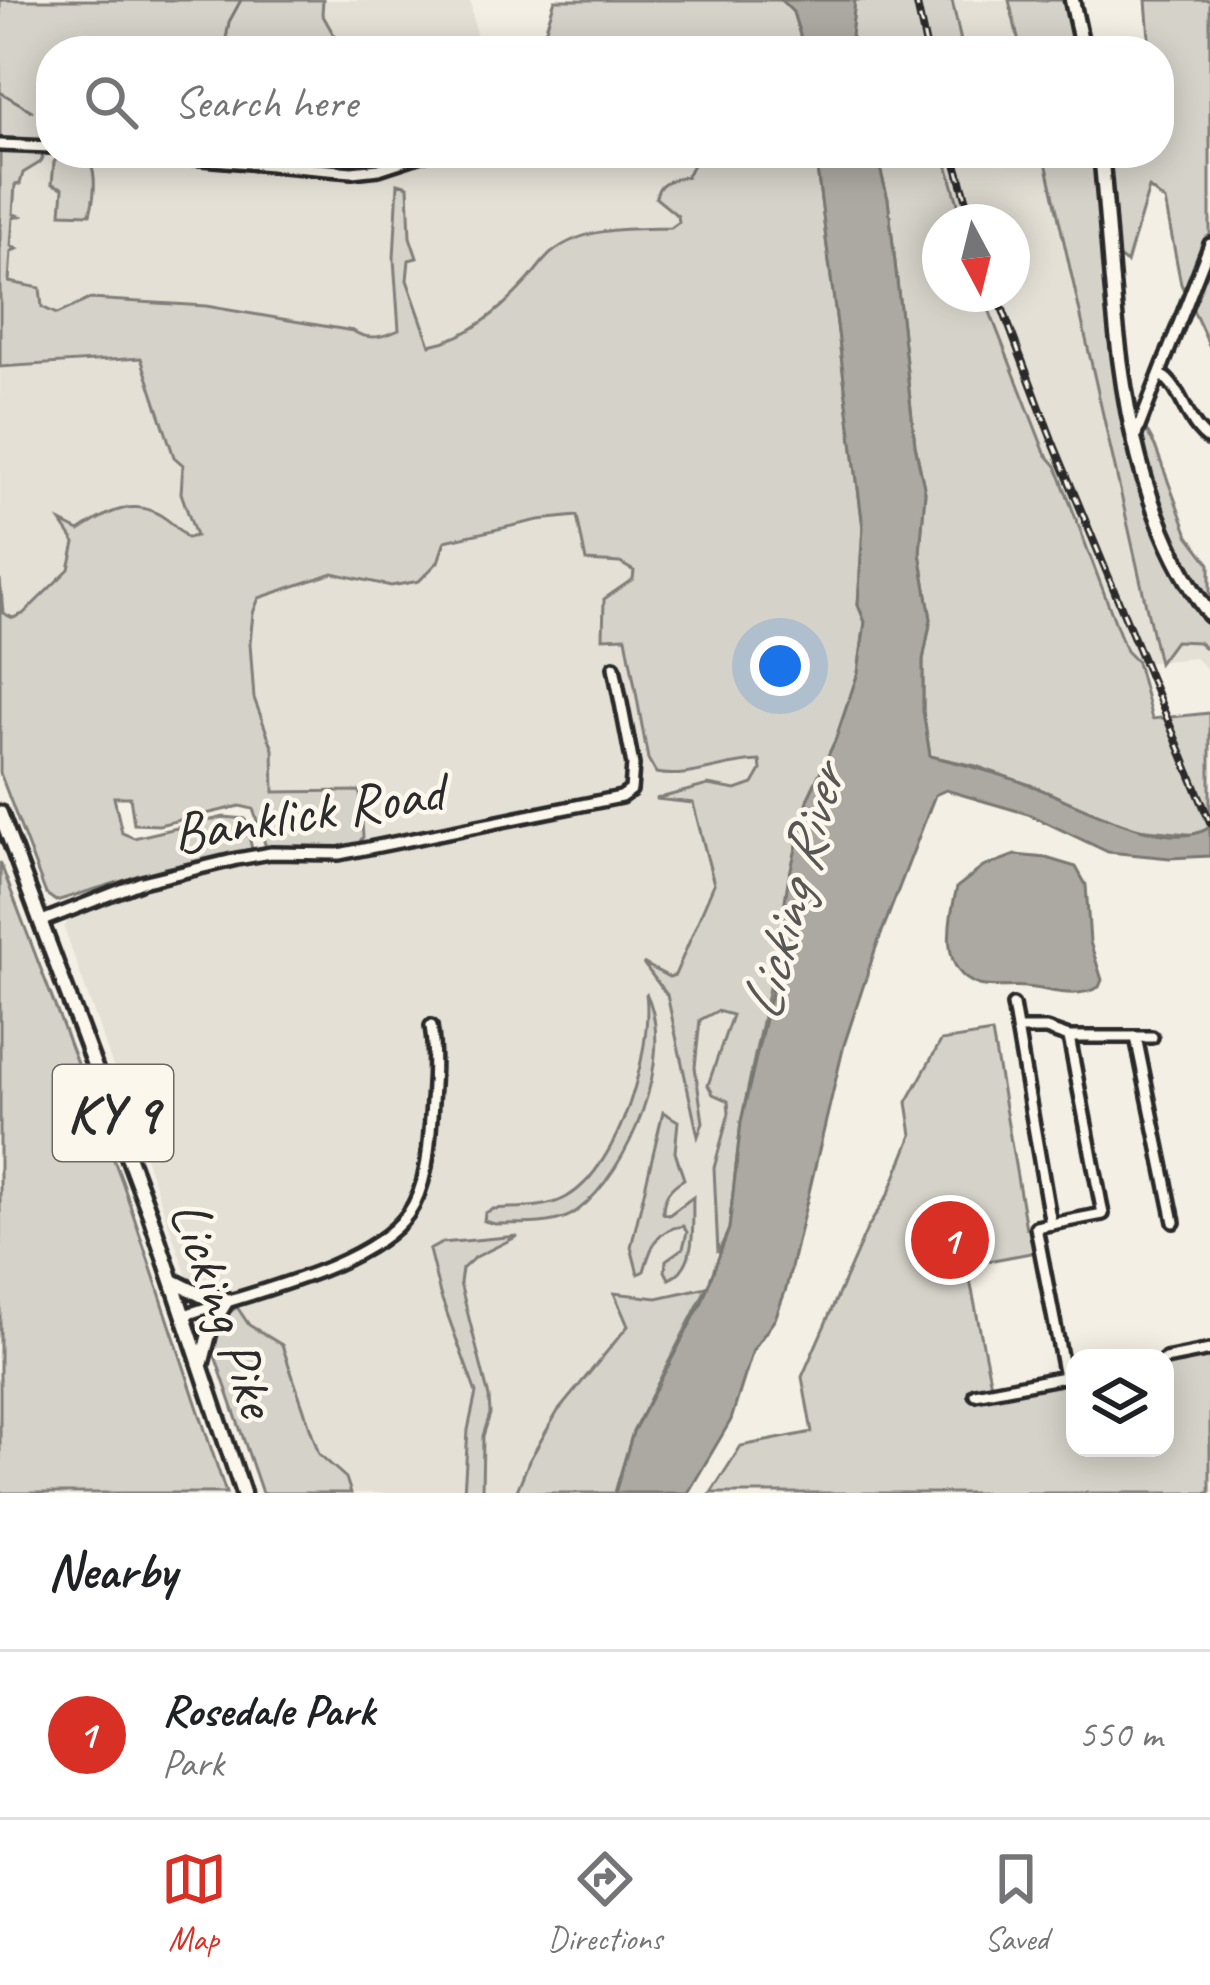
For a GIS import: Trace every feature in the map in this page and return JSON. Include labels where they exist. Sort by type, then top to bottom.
[{"type":"main road","points":[[1072,0],[1080,36]]},
{"type":"main road","points":[[1102,168],[1112,294],[1135,437],[1160,526],[1210,615]]},
{"type":"main road","name":"Licking Pike","points":[[0,813],[173,1281],[243,1493]]},
{"type":"main road","points":[[173,1281],[202,1296],[227,1300],[211,1326],[201,1364]]},
{"type":"street","points":[[0,145],[36,146]]},
{"type":"street","points":[[306,168],[352,172],[382,168]]},
{"type":"street","points":[[1135,437],[1210,244]]},
{"type":"street","points":[[1160,374],[1172,383],[1194,426],[1210,440]]},
{"type":"street","name":"Banklick Road","points":[[42,921],[142,882],[237,859],[339,854],[621,797],[631,790],[633,765],[614,667]]},
{"type":"street","points":[[1013,1005],[1051,1224]]},
{"type":"street","points":[[185,1315],[367,1251],[410,1211],[429,1147],[436,1056],[431,1026]]},
{"type":"street","points":[[1017,1028],[1046,1029],[1069,1037],[1153,1037]]},
{"type":"street","points":[[1066,1358],[1036,1227],[1103,1214],[1069,1037]]},
{"type":"street","points":[[1136,1037],[1174,1222]]},
{"type":"street","points":[[1174,1357],[1210,1350]]},
{"type":"street","points":[[975,1394],[1066,1377]]},
{"type":"shaded area","points":[[0,0],[323,0],[322,14],[334,36],[36,36],[36,141],[0,140]]},
{"type":"shaded area","points":[[323,0],[470,0],[476,36],[334,36],[322,14]]},
{"type":"shaded area","points":[[555,0],[781,0],[793,12],[800,36],[543,36]]},
{"type":"shaded area","points":[[855,0],[952,0],[960,36],[851,36]]},
{"type":"shaded area","points":[[952,0],[1072,0],[1080,36],[960,36]]},
{"type":"shaded area","points":[[1009,0],[1072,0],[1080,36],[1017,36]]},
{"type":"shaded area","points":[[1146,0],[1210,0],[1210,347],[1181,284],[1165,201],[1149,188],[1127,263],[1110,251],[1127,395],[1155,446],[1188,535],[1210,564],[1210,652],[1198,642],[1175,641],[1159,663],[1047,168],[1174,168],[1174,36],[1149,36]]},
{"type":"shaded area","points":[[36,150],[36,165],[15,185],[13,214],[20,216],[13,218],[11,246],[17,249],[11,251],[9,282],[40,288],[42,307],[57,314],[90,299],[206,306],[370,337],[399,330],[394,259],[398,183],[408,186],[410,237],[417,258],[409,260],[407,280],[430,345],[459,336],[485,320],[550,254],[567,243],[611,231],[671,228],[679,222],[678,216],[656,198],[657,192],[667,182],[687,176],[691,168],[817,168],[863,527],[858,605],[865,622],[858,673],[835,741],[809,796],[741,1122],[729,1229],[718,1253],[714,1168],[729,1113],[728,1101],[713,1094],[708,1085],[732,1015],[717,1011],[700,1020],[695,1067],[703,1122],[698,1136],[667,995],[643,963],[669,977],[675,975],[714,884],[693,803],[656,799],[708,785],[736,790],[753,784],[760,761],[681,774],[656,773],[648,759],[626,637],[603,638],[604,599],[633,579],[634,571],[620,563],[586,561],[577,516],[445,541],[438,562],[419,581],[391,586],[333,573],[259,598],[250,643],[254,698],[273,749],[274,792],[360,791],[363,837],[356,847],[266,847],[253,809],[240,806],[159,825],[134,824],[130,797],[114,797],[122,833],[134,838],[224,817],[245,819],[252,849],[165,868],[56,901],[46,894],[0,773],[0,579],[3,613],[13,618],[23,614],[69,569],[75,543],[61,522],[79,531],[110,513],[136,508],[161,515],[187,538],[196,536],[181,493],[183,465],[174,457],[141,358],[0,367],[0,152]]},
{"type":"shaded area","points":[[36,151],[36,168],[691,168],[687,176],[665,181],[657,199],[678,216],[679,222],[671,228],[609,229],[567,244],[553,251],[474,329],[436,345],[427,344],[406,280],[409,260],[416,258],[410,237],[408,186],[399,183],[394,259],[399,330],[384,337],[361,337],[353,331],[206,306],[3,358],[0,152]]},
{"type":"shaded area","points":[[53,168],[92,168],[90,214],[61,213],[63,188],[52,184]]},
{"type":"shaded area","points":[[880,168],[948,168],[958,204],[922,204],[922,312],[990,312],[1045,453],[1056,466],[1126,651],[1137,662],[1152,719],[1210,713],[1210,827],[1198,835],[1128,828],[1035,787],[930,756],[923,711],[923,660],[931,619],[920,553],[925,492],[915,445],[888,199]]},
{"type":"shaded area","points":[[948,168],[1103,168],[1127,398],[1210,615],[1210,672],[1195,658],[1144,663],[1126,651],[1056,466],[1045,453],[990,312],[1030,312],[1030,204],[958,204]]},
{"type":"shaded area","points":[[141,358],[151,379],[183,464],[181,493],[196,537],[187,539],[166,516],[91,522],[79,531],[64,524],[75,543],[69,569],[13,618],[3,613],[0,579],[0,367]]},
{"type":"shaded area","points":[[577,515],[606,560],[630,565],[634,571],[633,579],[601,616],[603,637],[626,637],[656,772],[675,777],[760,760],[754,784],[661,798],[693,803],[714,884],[675,975],[669,977],[646,966],[667,995],[698,1135],[695,1067],[700,1020],[717,1010],[732,1014],[716,1055],[729,1113],[714,1168],[718,1253],[707,1287],[633,1298],[625,1316],[628,1326],[558,1411],[516,1493],[351,1493],[346,1478],[319,1454],[282,1345],[249,1325],[230,1290],[208,1291],[188,1279],[64,928],[68,920],[89,910],[190,875],[248,863],[341,857],[619,804],[627,797],[522,812],[349,848],[274,793],[273,749],[254,699],[250,643],[259,598],[333,573],[376,584],[429,574],[445,541]]},
{"type":"shaded area","points":[[0,862],[122,1181],[226,1493],[0,1493]]},
{"type":"shaded area","points":[[646,993],[654,1019],[652,1079],[643,1111],[614,1169],[577,1211],[559,1220],[484,1221],[485,1213],[493,1209],[541,1206],[567,1197],[603,1160],[638,1074]]},
{"type":"shaded area","points":[[992,1033],[1026,1228],[1036,1227],[1041,1251],[967,1265],[992,1390],[1066,1377],[1066,1457],[1174,1457],[1174,1357],[1210,1350],[1210,1493],[711,1493],[741,1446],[812,1432],[802,1377],[867,1229],[889,1193],[912,1135],[907,1102],[941,1041]]},
{"type":"shaded area","points":[[663,1112],[678,1121],[675,1152],[684,1179],[668,1193],[663,1213],[669,1215],[693,1197],[689,1255],[669,1279],[666,1260],[683,1248],[687,1232],[683,1226],[661,1235],[644,1271],[638,1274],[631,1247]]},
{"type":"shaded area","points":[[518,1236],[462,1269],[460,1283],[490,1414],[483,1436],[482,1493],[464,1493],[476,1393],[429,1250],[442,1243]]},
{"type":"shaded area","points":[[707,1287],[633,1432],[615,1493],[516,1493],[558,1411],[628,1326],[614,1293],[657,1298]]},
{"type":"shaded area","points":[[237,1307],[249,1325],[282,1345],[319,1454],[346,1478],[351,1493],[262,1493],[213,1350],[218,1325]]},
{"type":"water","points":[[781,0],[855,0],[851,36],[800,36],[793,12]]},
{"type":"water","name":"Licking River","points":[[817,168],[880,168],[888,199],[915,445],[925,492],[920,553],[931,619],[923,660],[923,711],[930,756],[1018,781],[1146,831],[1192,834],[1210,827],[1210,856],[1108,852],[1028,814],[946,790],[935,795],[844,1045],[786,1289],[775,1319],[753,1350],[731,1420],[688,1493],[615,1493],[633,1432],[702,1302],[729,1229],[741,1122],[771,993],[788,881],[809,796],[835,741],[858,673],[865,622],[858,605],[863,527]]},
{"type":"water","points":[[1015,855],[1076,867],[1086,885],[1090,942],[1102,980],[1099,987],[1072,993],[985,986],[957,969],[950,943],[957,887],[983,867]]},
{"type":"waterway","points":[[227,36],[241,0]]},
{"type":"waterway","points":[[0,92],[32,111]]},
{"type":"railway","points":[[916,0],[924,36]]},
{"type":"railway","points":[[957,168],[968,204]]},
{"type":"railway","points":[[1004,312],[1210,822]]},
{"type":"place","name":"Rosedale Park","points":[[950,1240]]}]
